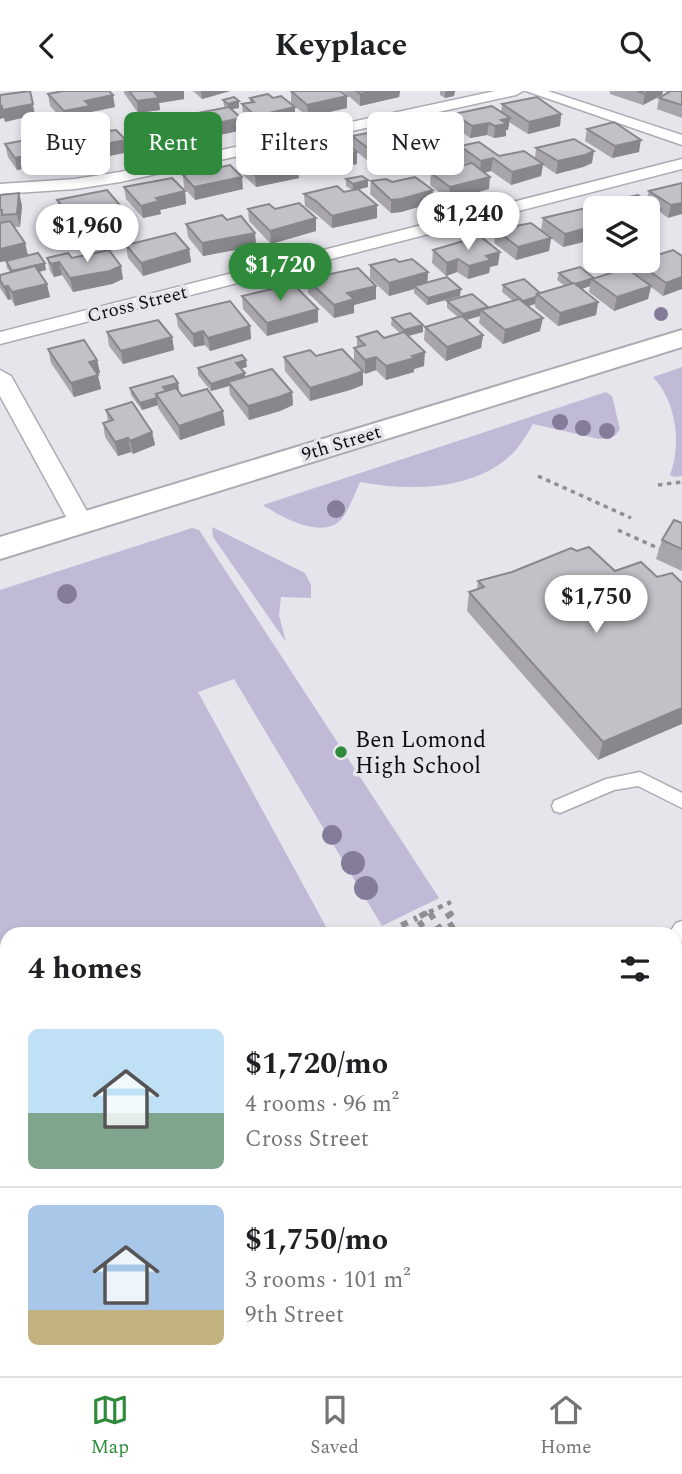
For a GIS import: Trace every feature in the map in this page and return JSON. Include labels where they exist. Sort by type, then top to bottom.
[{"type":"street","points":[[0,190],[75,184],[120,177],[516,91]]},
{"type":"street","points":[[533,91],[682,140]]},
{"type":"street","name":"Cross Street","points":[[0,338],[682,164]]},
{"type":"street","name":"9th Street","points":[[0,548],[682,338]]},
{"type":"street","points":[[0,376],[81,522]]},
{"type":"lane","points":[[560,806],[612,784],[640,779],[682,801]]},
{"type":"path","points":[[538,476],[631,519]]},
{"type":"path","points":[[658,485],[682,482]]},
{"type":"path","points":[[618,530],[662,549]]},
{"type":"path","points":[[398,927],[451,902]]},
{"type":"path","points":[[452,927],[446,917],[457,911]]},
{"type":"path","points":[[429,912],[439,927]]},
{"type":"path","points":[[417,918],[423,927]]},
{"type":"shaded area","points":[[682,367],[682,476],[674,477],[670,475],[676,450],[675,423],[667,398],[653,377]]},
{"type":"shaded area","points":[[606,392],[612,396],[620,429],[615,436],[599,439],[533,424],[511,455],[478,476],[459,482],[419,487],[360,482],[343,517],[326,527],[303,525],[263,505]]},
{"type":"shaded area","points":[[212,527],[305,573],[311,585],[311,598],[281,597],[279,615],[286,642],[213,537]]},
{"type":"shaded area","points":[[192,528],[199,530],[439,898],[382,926],[234,679],[198,692],[326,927],[0,927],[0,590]]},
{"type":"building","points":[[30,91],[33,104],[2,110],[2,106],[0,107],[0,95]]},
{"type":"building","points":[[63,91],[109,91],[113,95],[85,101],[90,106],[64,111],[48,94]]},
{"type":"building","points":[[129,91],[159,91],[154,92],[159,98],[137,101]]},
{"type":"building","points":[[291,91],[340,91],[347,96],[307,105]]},
{"type":"building","points":[[671,91],[682,91],[682,105],[659,98]]},
{"type":"building","points":[[268,94],[273,98],[281,96],[295,107],[273,112],[251,112],[242,104],[254,102],[250,98]]},
{"type":"building","points":[[234,97],[239,101],[228,104],[223,100]]},
{"type":"building","points":[[537,97],[561,114],[529,122],[502,104]]},
{"type":"building","points":[[492,106],[510,118],[501,120],[507,124],[472,126],[464,121],[464,112]]},
{"type":"building","points":[[229,107],[236,113],[236,119],[222,122],[222,112],[203,112]]},
{"type":"building","points":[[614,122],[641,140],[615,146],[587,129]]},
{"type":"building","points":[[116,130],[124,140],[110,143],[110,131]]},
{"type":"building","points":[[367,133],[367,147],[353,137]]},
{"type":"building","points":[[574,139],[594,151],[558,161],[536,148]]},
{"type":"building","points":[[21,141],[21,157],[15,158],[5,144]]},
{"type":"building","points":[[479,142],[499,156],[524,151],[543,164],[512,172],[493,158],[481,161],[464,149],[464,145]]},
{"type":"building","points":[[472,163],[490,177],[450,187],[434,175],[464,175],[464,165]]},
{"type":"building","points":[[230,165],[236,175],[242,177],[194,187],[183,175],[222,175],[222,167]]},
{"type":"building","points":[[362,176],[368,180],[353,184],[346,179]]},
{"type":"building","points":[[415,177],[433,190],[391,200],[371,181],[386,179],[392,182]]},
{"type":"building","points":[[172,178],[185,191],[156,198],[159,201],[141,206],[124,187]]},
{"type":"building","points":[[682,183],[682,203],[671,205],[649,191]]},
{"type":"building","points":[[337,186],[344,192],[358,189],[377,205],[332,216],[304,194]]},
{"type":"building","points":[[107,190],[119,204],[113,206],[117,210],[83,217],[80,213],[70,215],[57,200]]},
{"type":"building","points":[[19,193],[17,214],[2,215],[0,195]]},
{"type":"building","points":[[299,203],[316,218],[270,231],[248,209],[269,204],[275,209]]},
{"type":"building","points":[[583,209],[583,229],[565,234],[543,218]]},
{"type":"building","points":[[130,214],[136,221],[125,224],[119,216]]},
{"type":"building","points":[[222,215],[227,220],[241,216],[255,233],[202,243],[186,224]]},
{"type":"building","points":[[10,221],[25,243],[0,249],[0,223]]},
{"type":"building","points":[[531,223],[551,238],[518,247],[496,230]]},
{"type":"building","points":[[175,233],[189,249],[141,263],[126,245]]},
{"type":"building","points":[[480,236],[500,252],[486,256],[491,260],[469,266],[458,259],[447,263],[433,250]]},
{"type":"building","points":[[109,250],[121,266],[110,271],[70,278],[59,262],[51,264],[47,258],[68,253],[72,258]]},
{"type":"building","points":[[673,250],[682,256],[682,277],[666,283],[652,273],[660,273],[660,254]]},
{"type":"building","points":[[38,253],[45,263],[12,271],[6,261]]},
{"type":"building","points":[[395,259],[399,262],[412,259],[428,272],[389,283],[370,265]]},
{"type":"building","points":[[35,266],[47,284],[12,292],[8,286],[4,287],[0,280],[0,275]]},
{"type":"building","points":[[580,267],[583,273],[594,278],[573,284],[559,273]]},
{"type":"building","points":[[358,268],[376,286],[347,293],[354,299],[334,305],[307,279]]},
{"type":"building","points":[[611,273],[633,273],[651,286],[617,297],[592,279]]},
{"type":"building","points":[[447,277],[461,289],[428,298],[414,286]]},
{"type":"building","points":[[524,279],[540,293],[523,301],[503,285]]},
{"type":"building","points":[[574,283],[598,302],[560,313],[537,294]]},
{"type":"building","points":[[293,284],[318,309],[267,323],[242,296]]},
{"type":"building","points":[[472,294],[488,307],[463,314],[447,301]]},
{"type":"building","points":[[519,299],[543,318],[505,330],[481,310]]},
{"type":"building","points":[[230,301],[250,326],[208,338],[203,331],[193,334],[176,314]]},
{"type":"building","points":[[410,313],[423,325],[404,330],[392,318]]},
{"type":"building","points":[[462,316],[483,335],[447,347],[425,327]]},
{"type":"building","points":[[158,320],[172,337],[121,351],[107,332]]},
{"type":"building","points":[[377,331],[384,338],[404,332],[425,352],[412,356],[415,358],[386,366],[376,357],[365,360],[354,348],[365,345],[357,337]]},
{"type":"building","points":[[84,340],[97,360],[89,362],[98,375],[71,383],[48,349]]},
{"type":"building","points":[[342,349],[363,371],[310,388],[284,357],[310,350],[316,356]]},
{"type":"building","points":[[242,355],[246,360],[236,363],[245,373],[211,384],[198,368]]},
{"type":"building","points":[[272,369],[292,392],[248,406],[228,382]]},
{"type":"building","points":[[173,376],[178,383],[163,387],[167,391],[156,394],[157,398],[140,403],[130,388]]},
{"type":"building","points":[[176,388],[182,396],[207,389],[223,411],[179,426],[156,394]]},
{"type":"building","points":[[132,402],[152,432],[130,441],[128,438],[115,442],[103,423],[113,420],[106,410]]},
{"type":"building","points":[[674,520],[682,523],[682,549],[662,540]]},
{"type":"building","points":[[589,547],[615,571],[641,562],[657,577],[672,573],[682,583],[682,708],[603,742],[469,592],[484,587],[478,581],[512,572],[571,548],[577,551]]},
{"type":"place","name":"Ben Lomond High School","points":[[341,752]]}]
